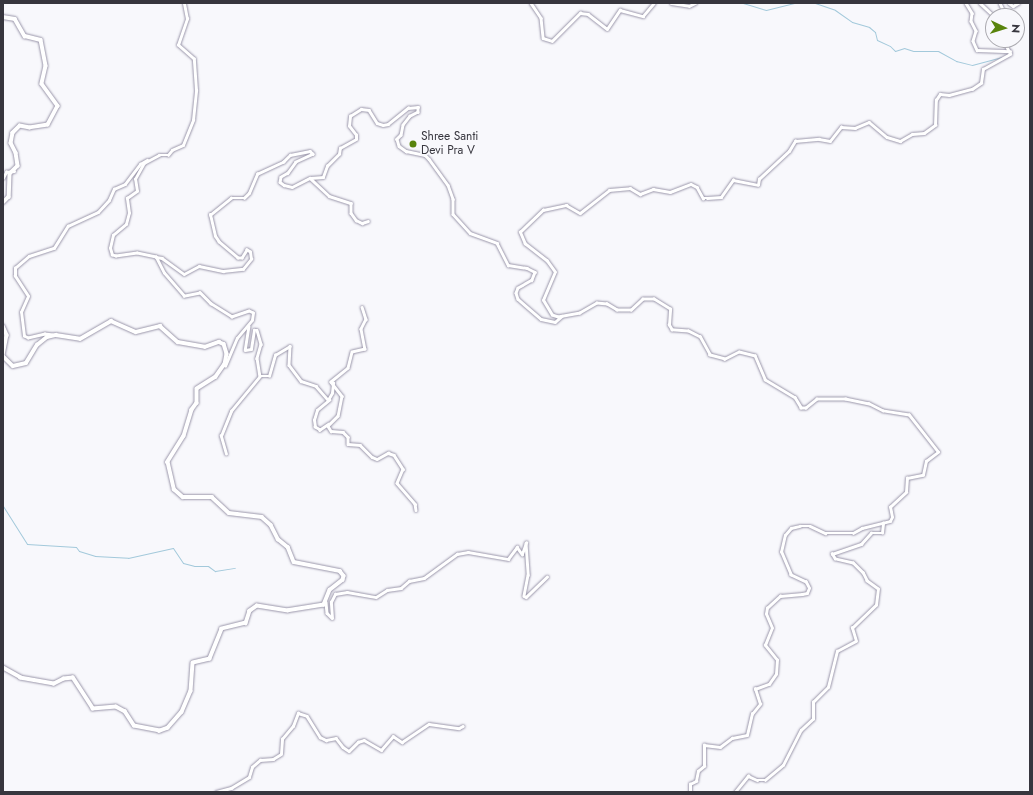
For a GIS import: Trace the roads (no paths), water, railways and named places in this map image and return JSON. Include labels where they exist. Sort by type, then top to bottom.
[{"type":"street","points":[[184,3],[187,19],[178,45],[194,59],[196,90],[193,120],[182,145],[174,148],[168,155],[158,155],[150,160],[142,162],[125,184],[114,189],[109,200],[98,212],[68,226],[54,248],[29,256],[16,265],[16,276],[28,296],[21,312],[24,336],[28,338],[45,334],[80,339],[111,320],[136,332],[157,325],[178,342],[205,347],[219,342],[224,344],[228,354],[222,369]]},
{"type":"street","points":[[531,3],[541,18],[543,38],[552,41],[580,13],[588,14],[607,29],[620,10],[643,16],[654,3]]},
{"type":"street","points":[[671,3],[688,6],[695,3]]},
{"type":"street","points":[[966,3],[972,12],[971,21],[976,31],[974,41],[977,50],[1010,51]]},
{"type":"street","points":[[1009,3],[1013,6],[1018,3]]},
{"type":"street","points":[[3,17],[16,19],[25,36],[41,40],[46,66],[42,84],[58,106],[48,125],[30,128],[20,126],[15,130],[11,139],[18,163],[10,174],[9,197],[3,203]]},
{"type":"street","points":[[690,792],[690,784],[696,781],[698,771],[704,766],[704,745],[720,747],[732,738],[747,735],[752,714],[760,704],[755,689],[769,684],[776,674],[777,660],[765,645],[772,628],[766,614],[767,608],[780,596],[802,594],[809,588],[806,582],[791,575],[782,552],[785,535],[792,528],[800,526],[810,526],[825,533],[853,533],[862,528],[892,519],[890,507],[906,492],[907,478],[923,475],[926,461],[938,454],[911,416],[883,411],[869,404],[846,399],[817,399],[806,408],[801,408],[795,398],[765,380],[755,356],[739,352],[727,358],[710,355],[700,337],[688,331],[672,330],[669,307],[651,298],[640,301],[630,310],[617,310],[607,304],[598,303],[580,313],[562,316],[552,315],[544,304],[544,297],[555,272],[547,261],[524,244],[520,234],[543,210],[566,205],[580,212],[597,197],[611,189],[632,188],[640,194],[653,188],[670,192],[691,184],[697,187],[703,198],[720,197],[733,180],[758,185],[758,182],[763,175],[790,150],[795,141],[819,139],[830,141],[841,128],[855,128],[867,121],[887,136],[898,140],[924,133],[935,125],[936,100],[940,94],[949,95],[972,90],[981,83],[983,69],[1007,57],[1010,51]]},
{"type":"street","points":[[150,160],[135,179],[137,191],[128,196],[129,213],[126,224],[113,235],[110,248],[112,255],[116,256],[137,253],[162,258],[184,274],[199,266],[223,271],[243,269],[251,259],[250,252],[247,250],[242,258],[238,258],[219,242],[215,236],[210,216],[231,198],[244,198],[249,193],[257,174],[283,162],[290,155],[310,151],[313,154],[296,162],[288,173],[281,177],[280,182],[292,187],[310,178],[325,176],[327,166],[337,156],[342,146],[356,139],[349,121],[354,112],[361,109],[369,110],[377,123],[386,125],[405,110],[418,106],[418,112],[410,116],[403,125],[401,135],[397,139],[399,146],[406,151],[425,155],[432,162],[448,185],[453,199],[453,214],[470,233],[497,243],[508,265],[527,268],[535,272],[532,280],[518,288],[516,293],[518,299],[541,319],[555,322],[562,316]]},
{"type":"street","points":[[3,178],[6,172],[14,170]]},
{"type":"street","points":[[310,178],[329,196],[351,203],[351,213],[356,220],[362,224],[368,221]]},
{"type":"street","points":[[156,257],[164,273],[184,296],[200,293],[210,304],[232,317],[251,312],[253,317],[249,325],[237,338],[228,364],[216,377],[197,389],[197,403],[192,410],[184,436],[168,462],[174,489],[183,497],[212,496],[229,513],[262,517],[271,525],[278,539],[288,546],[294,562],[340,571],[344,576],[343,580],[330,590],[326,602],[327,613],[332,618],[331,602],[335,594],[347,592],[376,597],[387,590],[401,588],[409,581],[424,578],[457,554],[468,552],[508,559],[517,547],[522,554],[526,542],[528,548],[526,564],[528,575],[524,596],[526,597],[547,577]]},
{"type":"street","points":[[333,383],[342,396],[338,416],[320,430],[315,427],[314,420],[317,410],[329,400],[333,383],[332,379],[348,368],[352,352],[364,351],[361,329],[366,318],[362,307]]},
{"type":"street","points":[[226,454],[221,436],[231,411],[260,376],[257,358],[261,347],[257,330],[254,330],[251,349],[245,350],[249,325]]},
{"type":"street","points":[[3,326],[7,335],[3,356],[13,366],[26,363],[40,342],[53,335]]},
{"type":"street","points":[[260,376],[269,376],[274,355],[290,346],[289,365],[301,381],[316,386],[329,400]]},
{"type":"street","points":[[329,424],[331,430],[347,436],[348,444],[360,445],[372,457],[377,459],[388,453],[397,458],[403,469],[397,483],[416,504],[416,510]]},
{"type":"street","points":[[735,792],[748,776],[757,780],[765,780],[783,765],[800,730],[813,719],[813,702],[828,687],[837,651],[856,641],[852,628],[876,605],[878,589],[867,581],[860,568],[853,563],[835,559],[832,554],[861,544],[872,533],[882,533],[882,523]]},
{"type":"street","points":[[3,668],[21,678],[54,684],[64,679],[73,678],[93,708],[116,707],[125,712],[134,726],[160,731],[168,728],[182,712],[191,691],[193,663],[210,659],[222,629],[246,623],[250,611],[257,606],[288,611],[321,606],[326,602]]},
{"type":"street","points":[[216,792],[231,788],[249,777],[252,767],[260,760],[273,759],[281,754],[282,739],[293,726],[298,713],[307,716],[320,737],[326,740],[336,738],[343,747],[349,751],[358,742],[364,740],[381,750],[393,736],[402,742],[429,724],[459,728],[463,726]]},
{"type":"waterway","points":[[743,3],[766,10],[795,3]]},
{"type":"waterway","points":[[815,3],[835,10],[852,22],[869,27],[875,32],[877,40],[890,46],[895,51],[904,48],[913,51],[938,51],[956,61],[972,65],[1002,57]]},
{"type":"waterway","points":[[3,506],[27,544],[76,547],[79,551],[95,556],[128,558],[173,548],[183,563],[194,566],[208,566],[215,571],[235,568]]},
{"type":"place","name":"Shree Santi Devi Pra V","points":[[413,144]]}]
